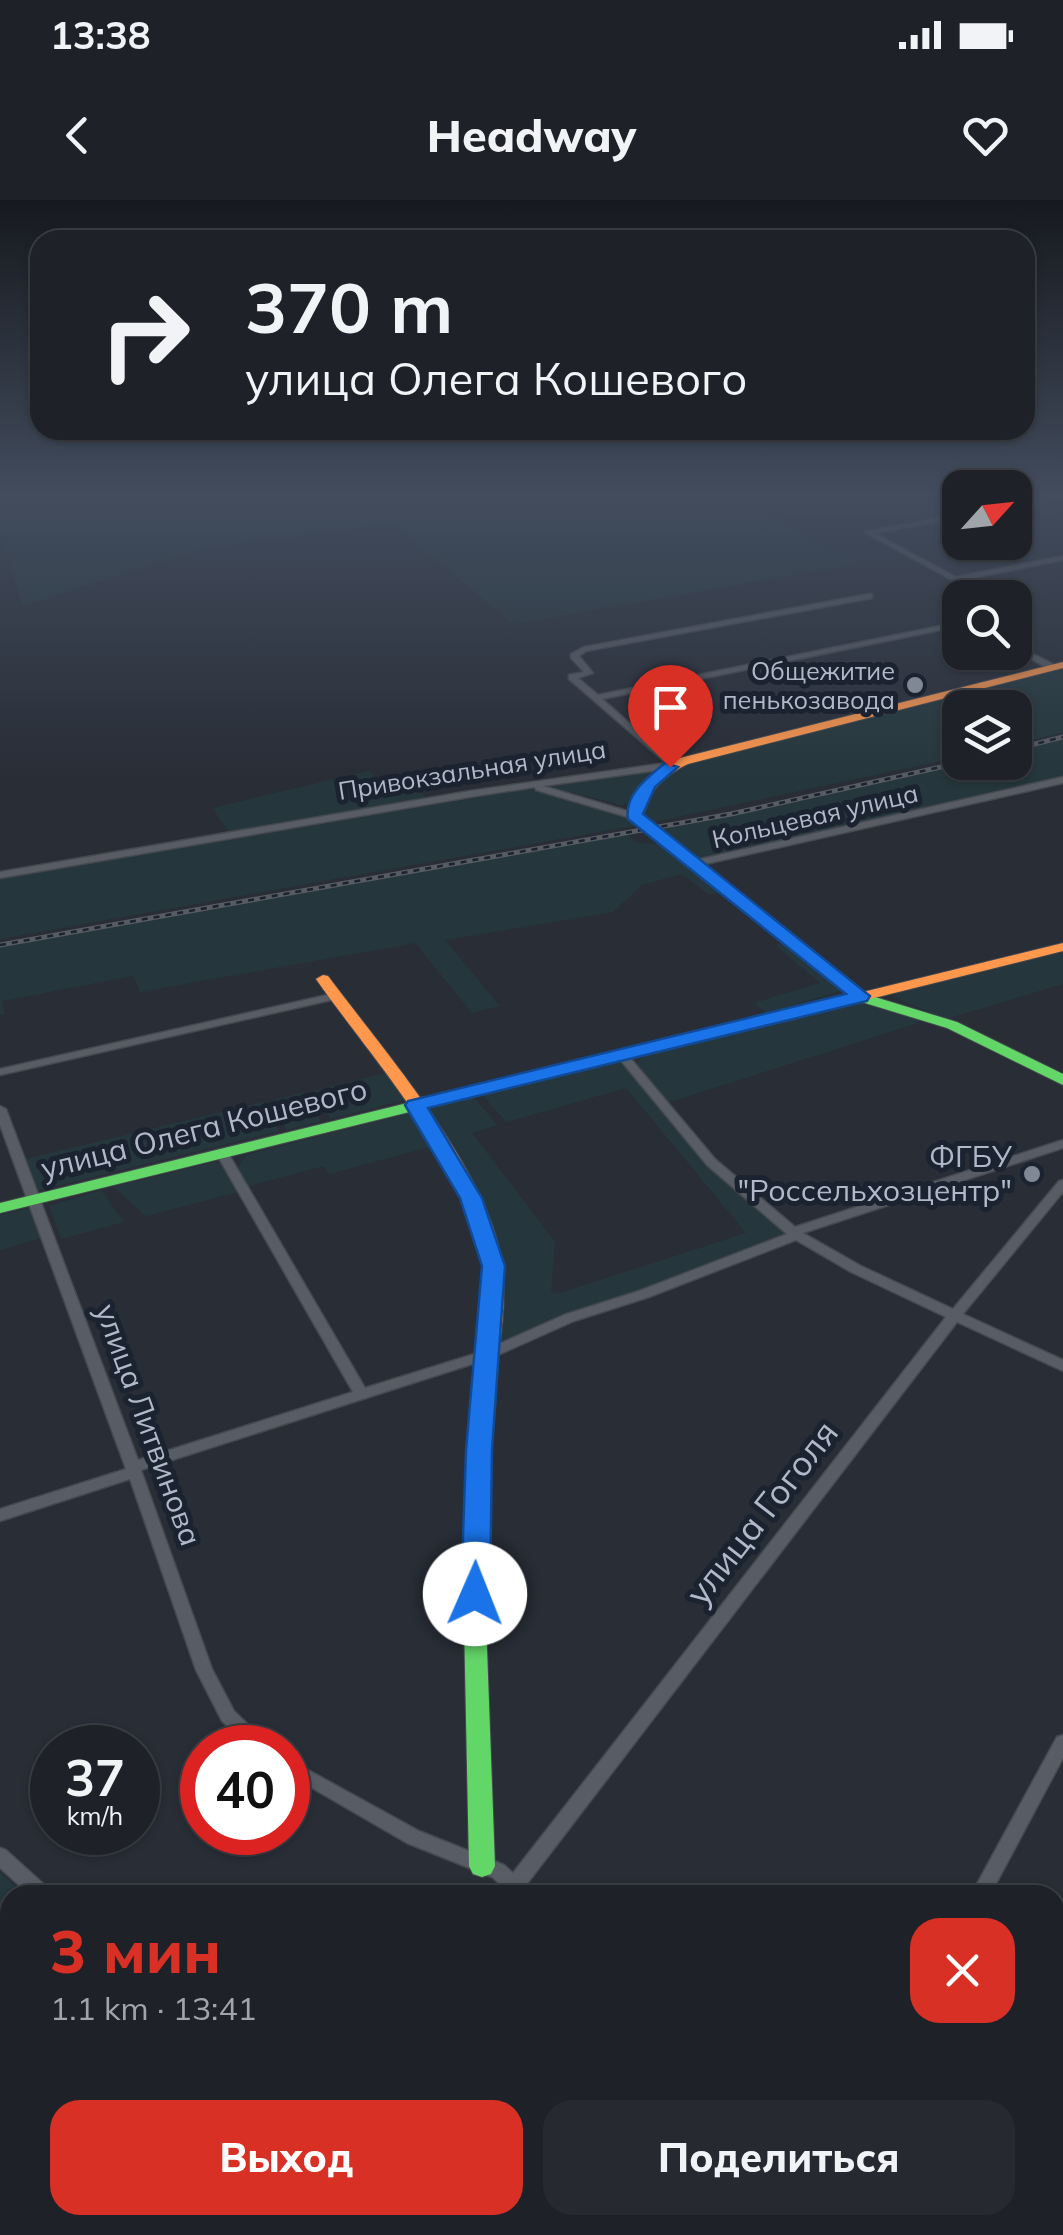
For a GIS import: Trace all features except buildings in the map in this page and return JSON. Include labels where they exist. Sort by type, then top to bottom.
[{"type":"main road","name":"Привокзальная улица","points":[[674,765],[1058,667]]},
{"type":"main road","points":[[674,765],[655,778],[636,808],[692,864],[860,996],[952,1025],[1063,1080]]},
{"type":"main road","name":"улица Олега Кошевого","points":[[0,1208],[1063,947]]},
{"type":"main road","points":[[324,979],[457,1170],[492,1256],[474,1620],[482,1866]]},
{"type":"street","points":[[674,765],[572,677],[589,673],[574,656],[584,649],[869,596]]},
{"type":"street","points":[[597,698],[942,628]]},
{"type":"street","points":[[1032,655],[1058,667]]},
{"type":"street","name":"Привокзальная улица","points":[[0,876],[526,786],[674,765]]},
{"type":"street","name":"Кольцевая улица","points":[[692,864],[1063,780]]},
{"type":"street","points":[[526,786],[608,808],[636,808]]},
{"type":"street","points":[[0,1072],[336,996]]},
{"type":"street","points":[[622,1055],[711,1162],[795,1234],[856,1269],[1063,1366]]},
{"type":"street","name":"улица Литвинова","points":[[0,1109],[215,1694],[237,1725]]},
{"type":"street","points":[[0,1515],[486,1355],[569,1318],[666,1286],[795,1234],[1063,1144]]},
{"type":"street","points":[[222,1153],[361,1394]]},
{"type":"street","name":"улица Гоголя","points":[[524,1885],[955,1315],[1063,1184]]},
{"type":"street","points":[[985,1885],[1063,1742]]},
{"type":"street","points":[[310,1779],[401,1831],[482,1866],[512,1885]]},
{"type":"street","points":[[0,1856],[32,1885]]},
{"type":"shaded area","points":[[17,588],[78,588],[22,606]]},
{"type":"shaded area","points":[[470,588],[720,588],[513,624]]},
{"type":"shaded area","points":[[1063,669],[1063,732],[1032,740],[1032,690],[978,690]]},
{"type":"shaded area","points":[[942,699],[942,761],[649,823],[642,816],[652,789],[691,761]]},
{"type":"shaded area","points":[[1063,738],[1063,778],[698,861],[657,830],[942,769],[942,780],[1032,780],[1032,746]]},
{"type":"shaded area","points":[[657,770],[631,802],[622,805],[551,787]]},
{"type":"shaded area","points":[[369,771],[390,790],[412,785],[428,799],[229,832],[212,808]]},
{"type":"shaded area","points":[[522,790],[543,791],[629,818],[638,825],[0,939],[0,879]]},
{"type":"shaded area","points":[[627,834],[637,843],[659,844],[719,892],[709,895],[682,874],[642,885],[613,912],[445,940],[500,1006],[472,1013],[415,943],[140,992],[133,976],[2,1001],[5,1014],[0,1015],[0,947]]},
{"type":"shaded area","points":[[782,943],[841,991],[766,1013],[754,1003],[820,983],[775,945]]},
{"type":"shaded area","points":[[1063,951],[1063,984],[946,1019],[893,997],[897,992]]},
{"type":"shaded area","points":[[861,1002],[921,1018],[918,1023],[667,1103],[637,1066],[641,1057]]},
{"type":"shaded area","points":[[620,1062],[723,1178],[783,1228],[785,1235],[642,1291],[565,1314],[502,1345],[495,1344],[481,1204],[448,1139],[425,1109],[474,1097],[497,1125],[472,1133],[555,1242],[551,1292],[557,1294],[746,1233],[626,1088],[506,1122],[482,1095]]},
{"type":"shaded area","points":[[385,1073],[406,1100],[330,1119],[313,1091]]},
{"type":"shaded area","points":[[304,1092],[321,1121],[287,1130],[271,1101]]},
{"type":"shaded area","points":[[263,1102],[279,1131],[36,1191],[25,1159]]},
{"type":"shaded area","points":[[414,1112],[437,1145],[329,1174],[324,1166],[248,1186],[238,1167],[246,1155]]},
{"type":"shaded area","points":[[215,1162],[223,1164],[238,1192],[146,1216],[113,1187]]},
{"type":"shaded area","points":[[101,1190],[124,1222],[61,1239],[49,1206]]},
{"type":"shaded area","points":[[30,1208],[41,1238],[0,1250],[0,1215]]},
{"type":"shaded area","points":[[0,1872],[14,1885],[0,1885]]},
{"type":"railway","points":[[1032,745],[1063,737]]},
{"type":"railway","points":[[0,945],[731,814],[942,767]]},
{"type":"traffic: fast","points":[[732,894],[860,997],[952,1025],[1063,1080]]},
{"type":"traffic: fast","points":[[0,1208],[721,1031]]},
{"type":"traffic: fast","points":[[482,1866],[475,1621],[483,1402]]},
{"type":"traffic: slow","points":[[732,894],[634,816],[646,790],[667,770],[684,761],[1063,665]]},
{"type":"traffic: slow","points":[[721,1031],[1063,947]]},
{"type":"traffic: slow","points":[[323,979],[422,1114],[467,1189],[483,1225],[492,1258],[494,1293],[483,1402]]},
{"type":"place","name":"Общежитие пенькозавода","points":[[915,685]]},
{"type":"place","name":"ФГБУ \"Россельхозцентр\"","points":[[1032,1174]]},
{"type":"route","points":[[475,1594],[479,1450],[494,1266],[471,1198],[415,1105],[860,996],[634,816],[637,802],[649,784],[670,767]]}]
